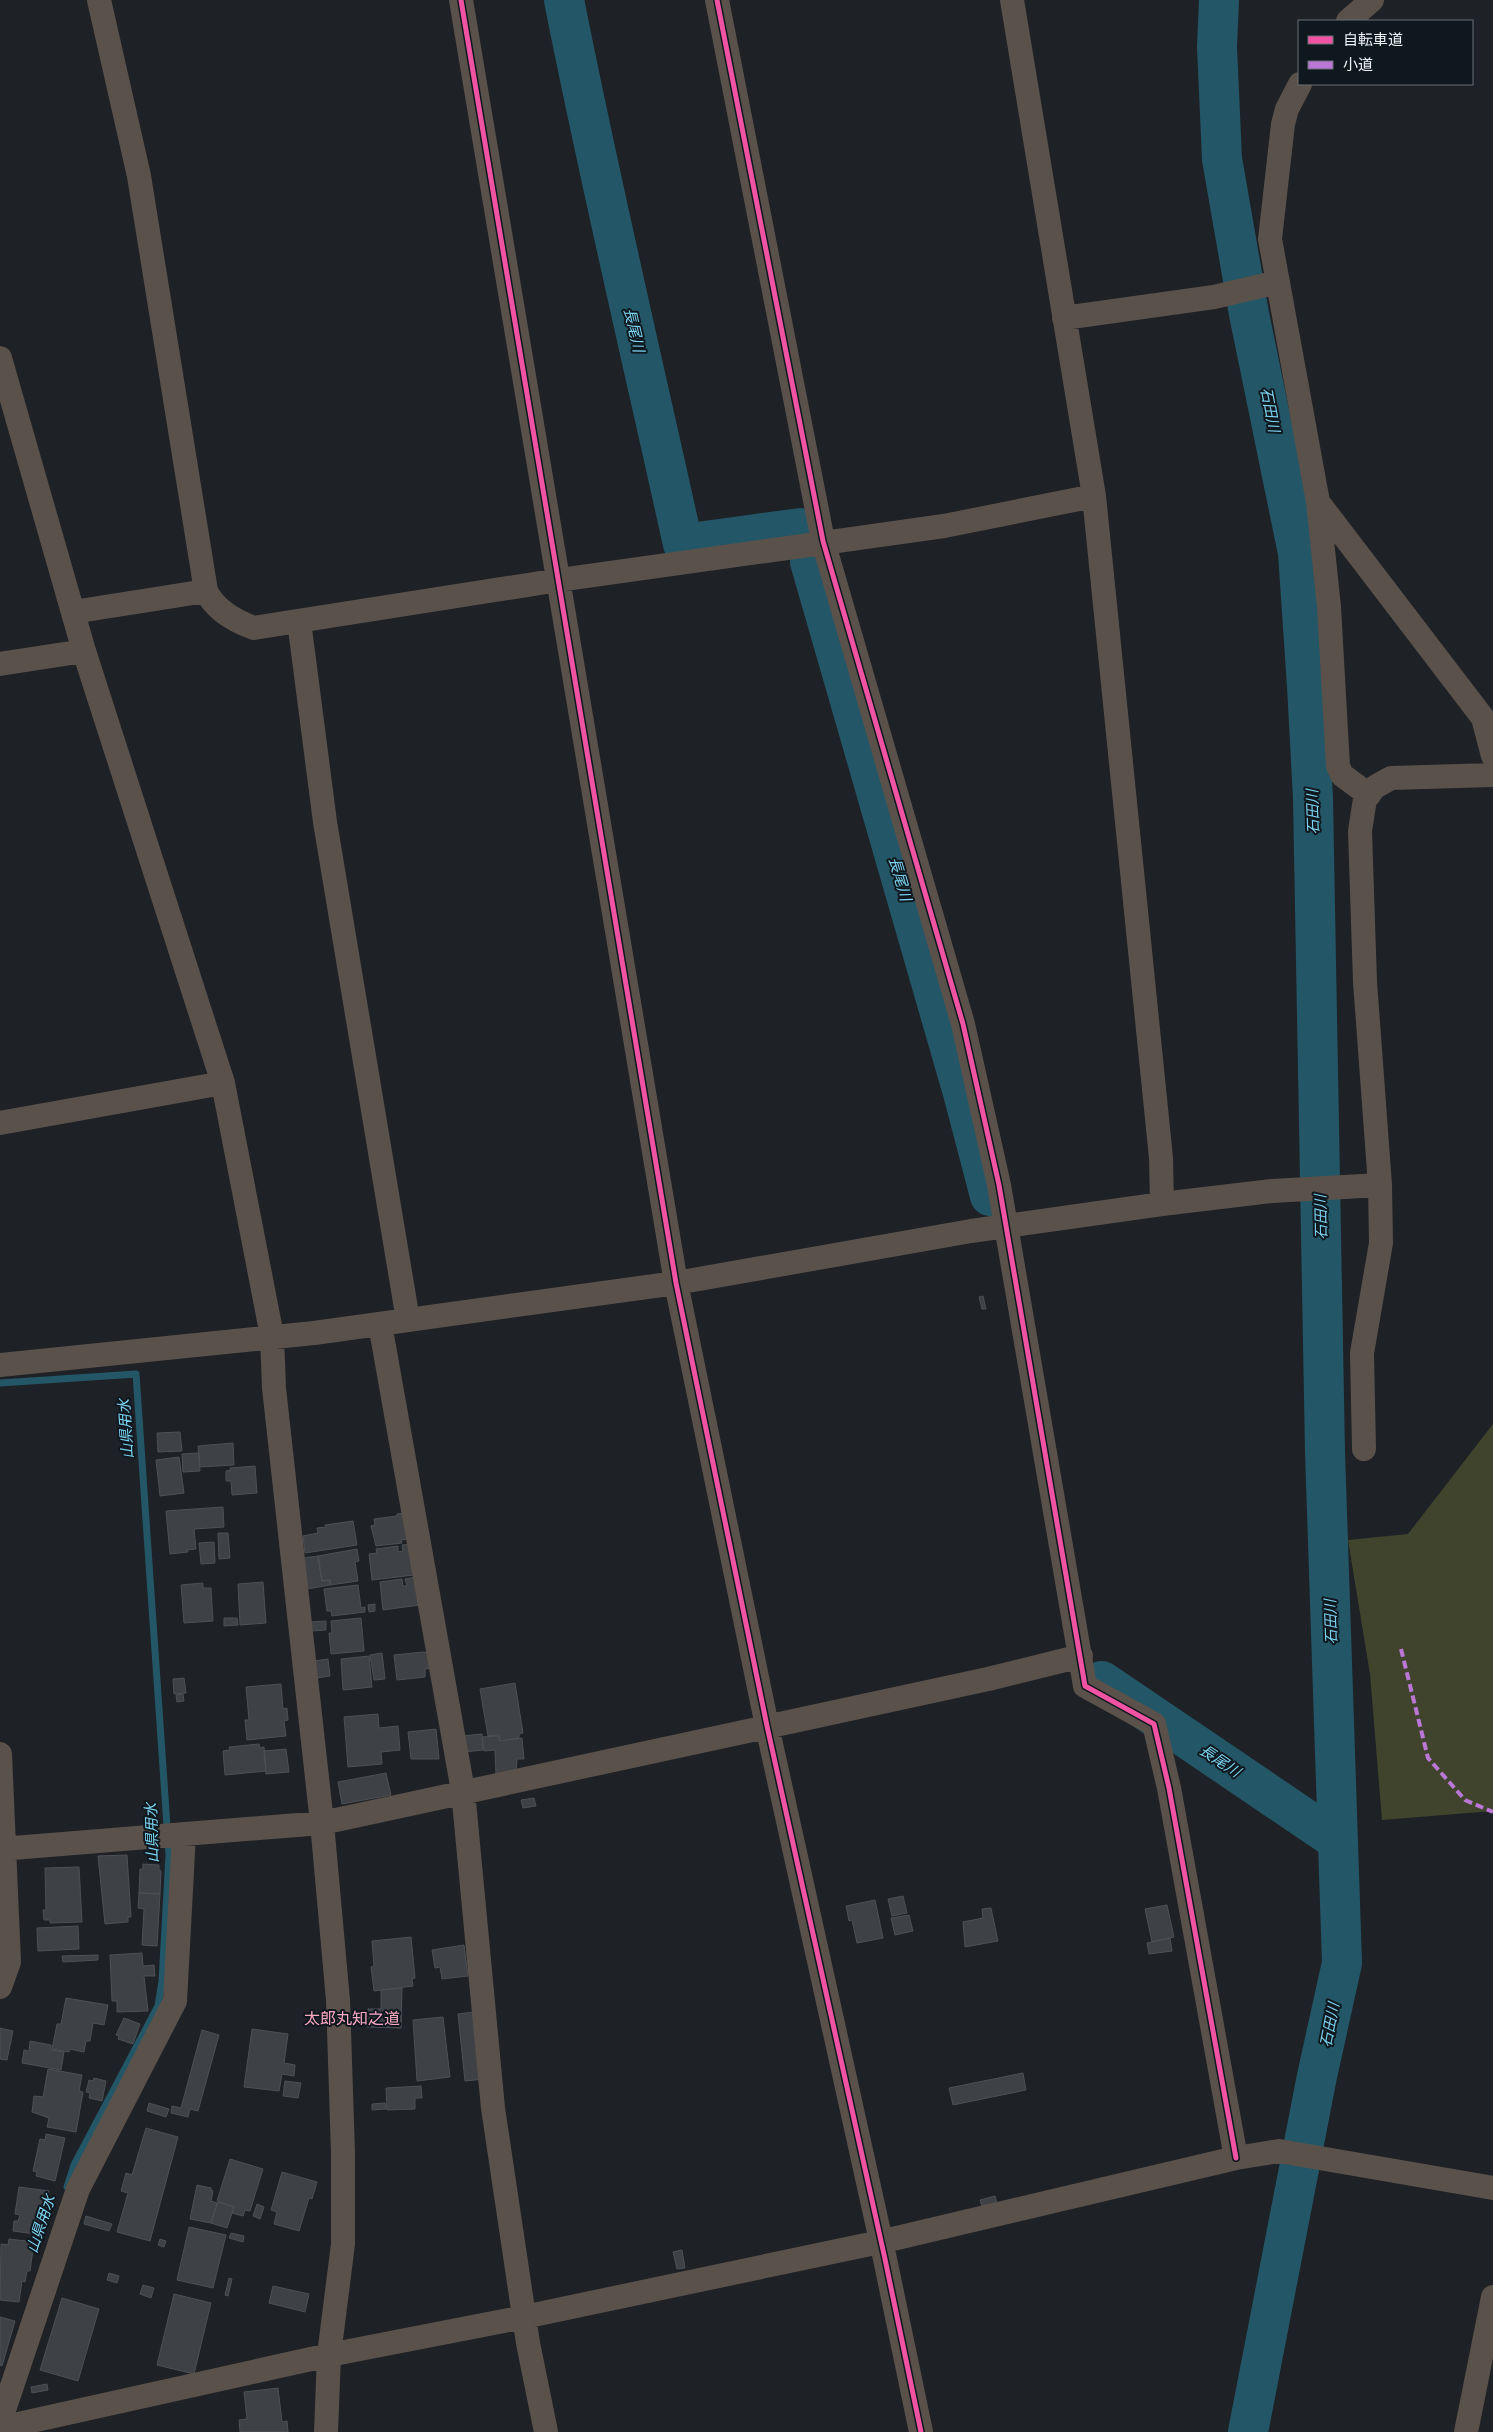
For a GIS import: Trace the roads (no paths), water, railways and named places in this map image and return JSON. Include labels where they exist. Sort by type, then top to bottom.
[{"type":"street","points":[[99,0],[139,176],[206,592],[211,602],[242,623],[254,628],[559,580],[823,541],[944,526],[1094,496]]},
{"type":"street","points":[[462,0],[676,1284],[767,1726],[921,2432]]},
{"type":"street","points":[[717,0],[823,541],[963,1024],[1007,1225],[1085,1686],[1154,1724],[1169,1788],[1236,2158]]},
{"type":"street","points":[[1012,0],[1094,496],[1161,1158],[1162,1204]]},
{"type":"street","points":[[1349,20],[1372,0]]},
{"type":"street","points":[[1299,85],[1287,109],[1283,124],[1270,239],[1318,502],[1329,607],[1338,766],[1342,775],[1369,795]]},
{"type":"street","points":[[1064,318],[1214,297],[1278,282]]},
{"type":"street","points":[[0,358],[84,651],[223,1083],[272,1336],[274,1388],[322,1823],[338,2000],[343,2152],[343,2244],[329,2355],[326,2432]]},
{"type":"street","points":[[1318,502],[1483,718],[1493,756]]},
{"type":"street","points":[[73,612],[206,592]]},
{"type":"street","points":[[299,621],[325,822],[408,1320]]},
{"type":"street","points":[[0,664],[84,651]]},
{"type":"street","points":[[1364,1449],[1362,1353],[1381,1243],[1369,1186],[1360,840],[1366,799],[1375,787],[1392,778],[1493,775]]},
{"type":"street","points":[[0,1123],[223,1083]]},
{"type":"street","points":[[0,1365],[380,1324],[676,1284],[1007,1225],[1162,1204],[1272,1191],[1369,1186]]},
{"type":"street","points":[[380,1324],[463,1791],[493,2108],[524,2317],[546,2432]]},
{"type":"street","points":[[2,1849],[322,1823],[988,1679],[1081,1656]]},
{"type":"street","points":[[0,1754],[2,1849],[9,1962],[0,1987]]},
{"type":"street","points":[[0,2422],[78,2189],[175,2001],[172,1835]]},
{"type":"street","points":[[0,2428],[329,2355],[524,2317],[880,2242],[1236,2158],[1279,2151],[1493,2188]]},
{"type":"street","points":[[1466,2432],[1493,2298]]},
{"type":"waterway","name":"長尾川","points":[[564,0],[607,204],[683,544],[801,528]]},
{"type":"waterway","name":"石田川","points":[[1219,0],[1217,47],[1222,159],[1249,314],[1298,553],[1307,686],[1313,798],[1325,1452],[1342,1963],[1317,2076],[1248,2432]]},
{"type":"waterway","name":"長尾川","points":[[810,562],[963,1093],[990,1196]]},
{"type":"waterway","name":"山県用水","points":[[0,1383],[136,1374],[169,1855],[162,1981],[158,2006],[74,2165],[67,2187]]},
{"type":"waterway","name":"長尾川","points":[[1102,1681],[1338,1841]]},
{"type":"district","name":"太郎丸知之道","points":[[352,2018]]}]
